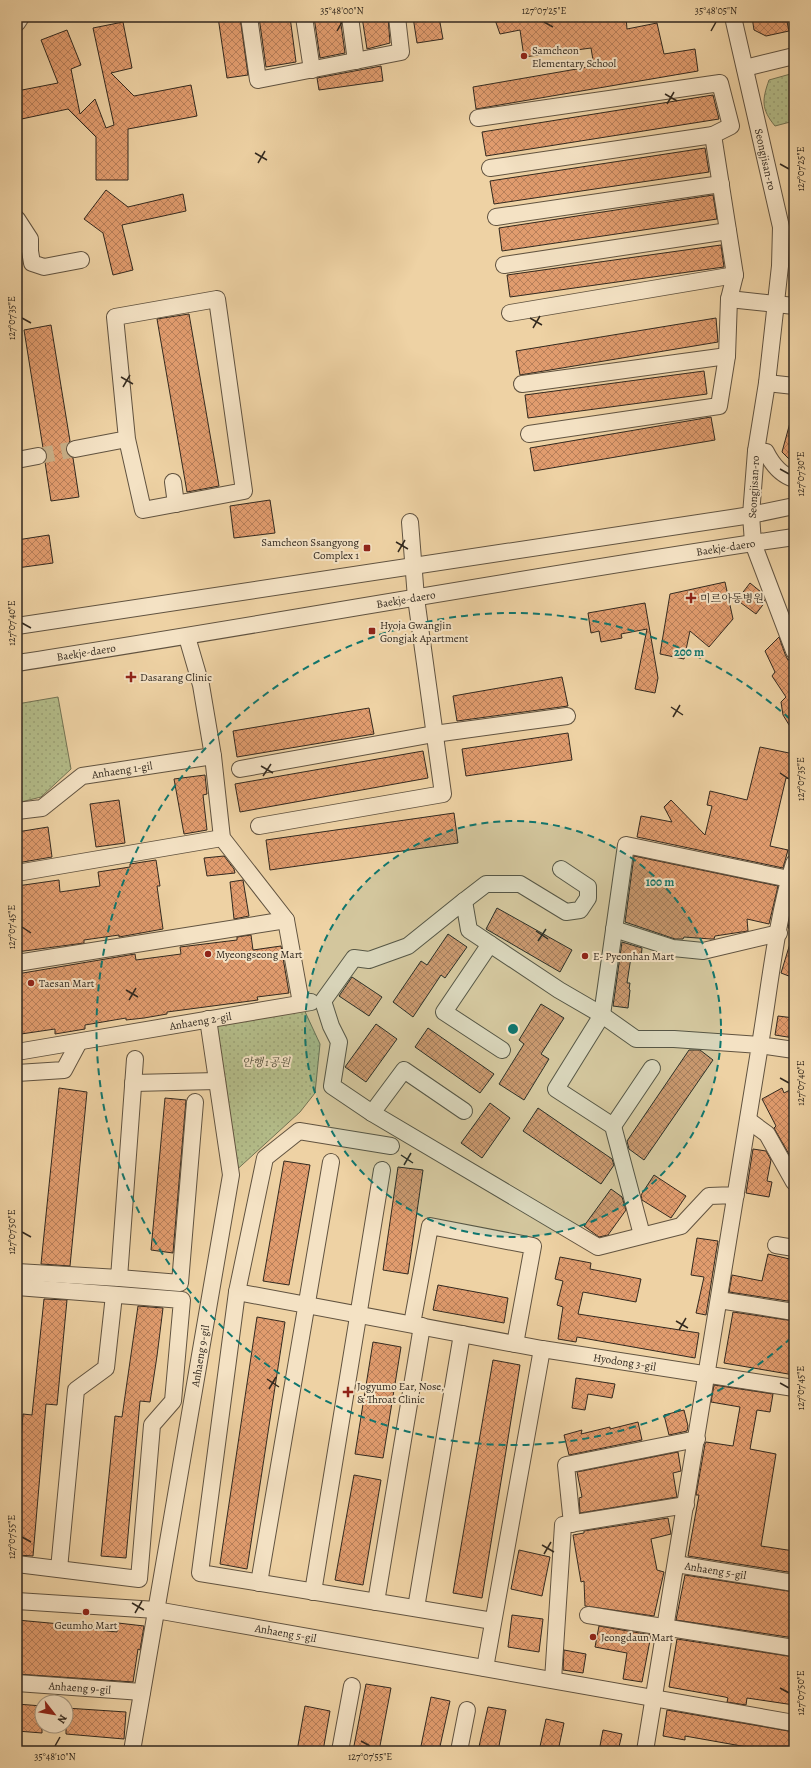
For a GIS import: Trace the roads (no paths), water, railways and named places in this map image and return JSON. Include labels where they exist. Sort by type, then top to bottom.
[{"type":"street","points":[[17,23],[21,17]]},
{"type":"street","points":[[248,17],[258,80],[401,52],[397,17]]},
{"type":"street","points":[[304,17],[312,70]]},
{"type":"street","points":[[350,17],[356,61]]},
{"type":"street","name":"Seongjisan-ro","points":[[733,17],[781,227],[767,383],[756,451],[751,515],[753,543],[794,651]]},
{"type":"street","points":[[744,68],[794,56]]},
{"type":"street","points":[[478,118],[720,83],[731,126],[713,135],[490,168]]},
{"type":"street","points":[[529,434],[719,406],[727,356],[729,299],[735,275],[713,135]]},
{"type":"street","points":[[496,217],[720,184]]},
{"type":"street","points":[[17,219],[30,239],[32,263],[44,267],[81,260]]},
{"type":"street","points":[[504,265],[728,231]]},
{"type":"street","points":[[510,313],[735,275]]},
{"type":"street","points":[[216,299],[244,491],[142,510],[127,439],[115,317],[216,299]]},
{"type":"street","points":[[729,299],[794,306]]},
{"type":"street","points":[[522,384],[727,356]]},
{"type":"street","points":[[767,383],[794,386]]},
{"type":"street","points":[[75,449],[127,439]]},
{"type":"street","points":[[756,451],[766,452],[771,463],[789,478],[794,479]]},
{"type":"street","points":[[17,460],[38,456]]},
{"type":"street","points":[[173,482],[176,504]]},
{"type":"street","points":[[17,626],[751,515],[794,506]]},
{"type":"street","points":[[259,826],[442,794],[416,598],[410,522]]},
{"type":"street","name":"Baekje-daero","points":[[17,663],[187,637],[753,543],[794,538]]},
{"type":"street","points":[[187,637],[201,685],[213,756],[222,838],[286,920],[301,1003]]},
{"type":"street","points":[[240,769],[434,734],[567,716]]},
{"type":"street","name":"Anhaeng 1-gil","points":[[17,811],[42,808],[82,776],[213,756]]},
{"type":"street","points":[[17,873],[222,838]]},
{"type":"street","points":[[642,1235],[613,1126],[556,1089],[602,1015],[626,845],[789,879]]},
{"type":"street","points":[[676,1564],[760,1045],[789,879],[794,863]]},
{"type":"street","points":[[561,869],[588,887],[588,898],[580,910],[566,912],[520,884],[486,884],[408,946],[369,960],[354,958],[323,1001],[331,1026],[339,1042],[332,1086],[372,1113],[598,1247],[681,1226],[709,1196],[736,1195]]},
{"type":"street","points":[[464,901],[469,930],[559,990],[602,1015],[636,1039],[674,1039],[760,1045],[794,1050]]},
{"type":"street","points":[[17,963],[286,920]]},
{"type":"street","points":[[614,929],[674,948],[703,951],[779,933]]},
{"type":"street","points":[[490,944],[444,1012],[502,1050]]},
{"type":"street","name":"Anhaeng 2-gil","points":[[17,1052],[301,1003],[323,1001]]},
{"type":"street","name":"Anhaeng 9-gil","points":[[132,1751],[231,1175],[208,1020]]},
{"type":"street","points":[[17,1073],[64,1070],[79,1042]]},
{"type":"street","points":[[119,1278],[135,1059]]},
{"type":"street","points":[[613,1126],[652,1068]]},
{"type":"street","points":[[372,1113],[404,1070],[464,1111]]},
{"type":"street","points":[[133,1083],[217,1080]]},
{"type":"street","points":[[17,1272],[180,1283],[196,1102]]},
{"type":"street","points":[[748,1120],[767,1134],[794,1182]]},
{"type":"street","points":[[390,1146],[299,1130],[265,1158],[237,1292],[200,1573],[493,1621]]},
{"type":"street","points":[[259,1583],[331,1162]]},
{"type":"street","points":[[313,1592],[382,1170]]},
{"type":"street","points":[[376,1602],[417,1325],[430,1226],[534,1246],[515,1344]]},
{"type":"street","points":[[776,1245],[794,1248]]},
{"type":"street","points":[[17,1287],[182,1300],[173,1401],[152,1425],[139,1579],[17,1564]]},
{"type":"street","name":"Hyodong 3-gil","points":[[237,1292],[542,1349],[794,1388]]},
{"type":"street","points":[[59,1569],[76,1390],[106,1368],[114,1295]]},
{"type":"street","points":[[719,1300],[794,1312]]},
{"type":"street","points":[[416,1608],[462,1334]]},
{"type":"street","points":[[485,1668],[542,1349]]},
{"type":"street","points":[[572,1524],[566,1465],[697,1439]]},
{"type":"street","points":[[552,1680],[563,1525],[686,1505]]},
{"type":"street","name":"Anhaeng 5-gil","points":[[654,1698],[676,1564],[794,1583]]},
{"type":"street","name":"Anhaeng 5-gil","points":[[17,1601],[156,1610],[794,1722]]},
{"type":"street","points":[[588,1615],[794,1648]]},
{"type":"street","name":"Anhaeng 9-gil","points":[[17,1682],[142,1692]]},
{"type":"street","points":[[340,1751],[352,1686]]},
{"type":"street","points":[[645,1751],[654,1698]]},
{"type":"street","points":[[459,1751],[467,1710]]},
{"type":"tunnel","points":[[38,456],[75,449]]},
{"type":"place","name":"Samcheon Elementary School","points":[[524,56]]},
{"type":"place","name":"Samcheon Ssangyong Complex 1","points":[[367,548]]},
{"type":"place","name":"미르아동병원","points":[[691,598]]},
{"type":"place","name":"Hyoja Gwangjin Gongjak Apartment","points":[[372,631]]},
{"type":"place","name":"Dasarang Clinic","points":[[131,677]]},
{"type":"place","name":"Myeongseong Mart","points":[[208,954]]},
{"type":"place","name":"E- Pyeonhan Mart","points":[[585,956]]},
{"type":"place","name":"Taesan Mart","points":[[31,983]]},
{"type":"place","name":"Jogyumo Ear, Nose, & Throat Clinic","points":[[348,1392]]},
{"type":"place","name":"Geumho Mart","points":[[86,1612]]},
{"type":"place","name":"Jeongdaun Mart","points":[[593,1637]]},
{"type":"park label","name":"안행 1공원","points":[[266,1062]]}]
